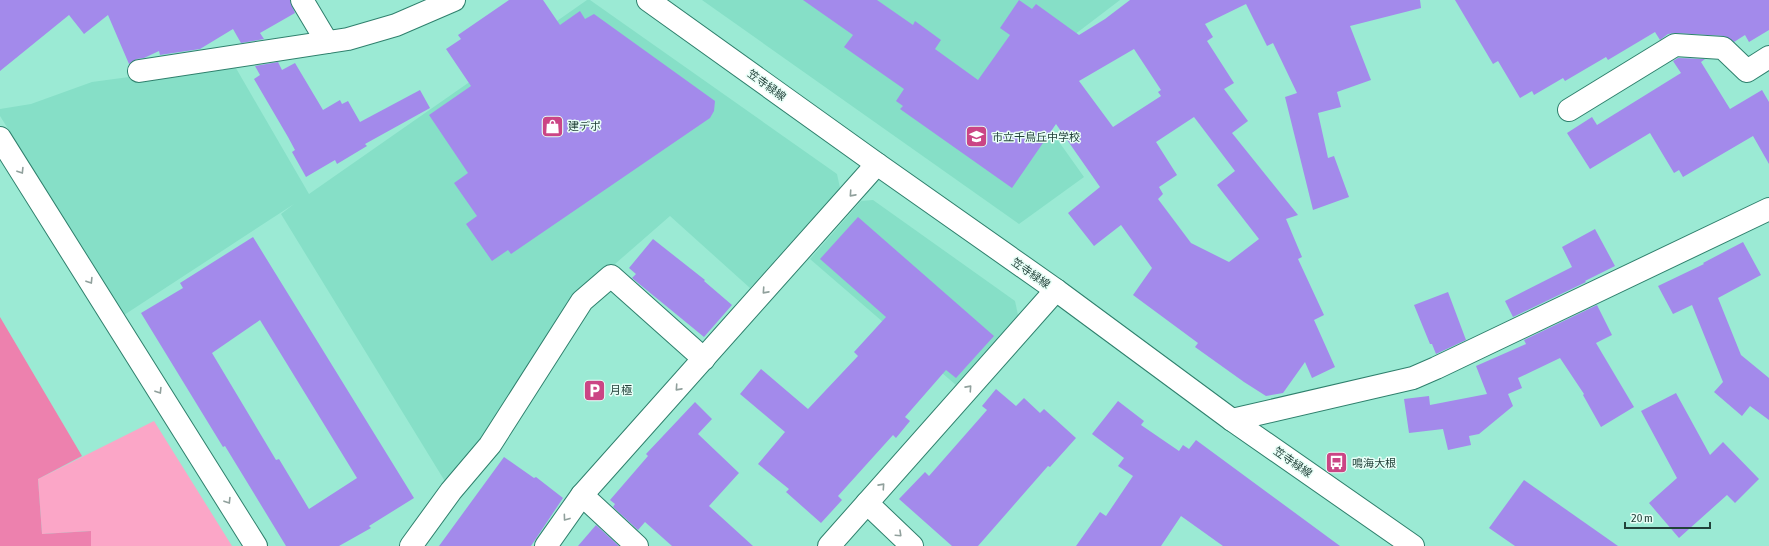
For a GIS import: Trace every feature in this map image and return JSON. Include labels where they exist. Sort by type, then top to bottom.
[{"type":"street","points":[[302,0],[327,42]]},
{"type":"street","points":[[139,71],[348,39],[396,25],[454,0]]},
{"type":"street","name":"笠寺緑線","points":[[648,0],[1056,290],[1232,420],[1413,546]]},
{"type":"street","points":[[1569,110],[1675,45],[1723,48],[1747,71],[1769,57]]},
{"type":"street","points":[[0,138],[256,546]]},
{"type":"street","points":[[546,546],[582,495],[877,164]]},
{"type":"street","points":[[1232,420],[1413,378],[1769,210]]},
{"type":"street","points":[[411,546],[451,491],[490,445],[582,301],[611,276],[704,359]]},
{"type":"street","points":[[828,546],[1056,290]]},
{"type":"street","points":[[582,495],[637,546]]},
{"type":"street","points":[[867,503],[912,546]]},
{"type":"shaded area","points":[[587,0],[590,0],[837,174],[840,188],[750,288],[670,216],[576,298],[487,442],[446,483],[281,214],[294,204],[124,315],[0,116],[0,109],[31,104],[92,82],[233,63],[309,194]]},
{"type":"shaded area","name":"市立千鳥丘中学校","points":[[702,0],[1120,0],[1053,51],[1027,97],[1084,177],[1019,224]]},
{"type":"shaded area","points":[[873,200],[1015,301],[1018,315],[956,385],[810,259],[861,201]]},
{"type":"shaded area","points":[[0,317],[82,456],[38,479],[42,534],[91,531],[91,546],[0,546]]},
{"type":"shaded area","points":[[154,421],[232,546],[91,546],[91,531],[42,534],[38,479]]},
{"type":"building","points":[[0,0],[290,0],[295,13],[260,33],[264,39],[241,43],[233,29],[200,49],[160,55],[159,51],[144,58],[137,59],[129,64],[108,15],[84,34],[69,15],[0,71]]},
{"type":"building","points":[[509,0],[543,0],[560,25],[580,11],[585,19],[594,14],[715,101],[714,111],[710,118],[511,254],[508,250],[492,261],[466,224],[477,216],[454,183],[468,173],[429,115],[471,86],[446,49],[461,39],[458,35]]},
{"type":"building","points":[[803,0],[877,0],[913,25],[915,21],[941,40],[935,49],[978,80],[1010,35],[1000,28],[1019,0],[1032,9],[1036,4],[1079,35],[1105,19],[1130,0],[1420,0],[1421,8],[1350,26],[1371,80],[1337,92],[1341,107],[1318,113],[1328,158],[1334,156],[1349,197],[1313,210],[1285,97],[1297,93],[1273,43],[1267,46],[1246,4],[1205,24],[1213,37],[1207,41],[1234,83],[1224,89],[1248,121],[1232,133],[1298,215],[1286,219],[1302,257],[1298,259],[1324,315],[1314,320],[1335,367],[1312,378],[1305,362],[1283,393],[1266,396],[1244,382],[1195,347],[1198,343],[1133,295],[1152,268],[1121,225],[1094,246],[1068,213],[1100,187],[1056,124],[1012,188],[900,109],[903,106],[896,101],[904,89],[844,47],[853,35]],"holes":[[[1134,49],[1161,90],[1158,92],[1161,96],[1113,127],[1079,81]],[[1194,117],[1235,171],[1217,185],[1259,239],[1229,262],[1191,243],[1158,199],[1163,194],[1159,187],[1177,175],[1156,142]]]},
{"type":"building","points":[[1455,0],[1769,0],[1769,30],[1749,42],[1745,35],[1734,42],[1724,36],[1676,33],[1668,34],[1660,40],[1655,32],[1608,60],[1606,57],[1565,81],[1563,78],[1534,95],[1532,91],[1520,98],[1498,61],[1493,64]]},
{"type":"building","points":[[1678,58],[1705,59],[1701,62],[1730,109],[1762,90],[1769,102],[1769,164],[1753,136],[1683,177],[1679,170],[1674,173],[1650,133],[1590,169],[1567,133],[1592,117],[1597,125],[1681,73],[1673,61]]},
{"type":"building","points":[[278,62],[282,70],[295,63],[323,110],[340,100],[342,104],[348,101],[360,122],[420,90],[430,108],[365,144],[367,146],[337,164],[335,160],[306,177],[292,152],[295,150],[254,79],[260,75],[255,66]]},
{"type":"building","points":[[858,217],[994,336],[956,378],[946,370],[905,417],[910,421],[896,438],[893,435],[838,496],[842,500],[821,523],[786,492],[789,489],[758,464],[785,432],[740,394],[761,369],[808,409],[858,356],[854,352],[886,317],[820,259]]},
{"type":"building","points":[[1595,229],[1615,266],[1585,281],[1586,282],[1513,317],[1505,301],[1572,267],[1562,247]]},
{"type":"building","points":[[253,237],[414,498],[369,526],[371,528],[339,546],[286,546],[141,313],[183,288],[180,283]],"holes":[[[260,320],[357,478],[309,509],[279,459],[276,460],[212,353]]]},
{"type":"building","points":[[653,239],[705,280],[704,281],[732,305],[704,337],[632,278],[636,274],[629,268]]},
{"type":"building","points":[[1743,242],[1761,275],[1718,298],[1741,355],[1769,378],[1769,420],[1750,406],[1742,416],[1714,392],[1723,382],[1692,305],[1673,314],[1658,286],[1704,264],[1703,263]]},
{"type":"building","points":[[1448,292],[1466,340],[1436,354],[1432,344],[1430,344],[1414,305]]},
{"type":"building","points":[[1597,305],[1612,335],[1596,343],[1634,407],[1601,427],[1583,395],[1584,394],[1560,358],[1518,378],[1522,388],[1508,394],[1513,406],[1479,434],[1469,436],[1471,445],[1448,450],[1443,429],[1409,433],[1404,399],[1429,396],[1430,405],[1487,394],[1476,366],[1526,344],[1524,340]]},
{"type":"building","points":[[996,389],[1016,406],[1024,398],[1040,413],[1044,409],[1076,438],[1050,467],[1048,466],[978,546],[952,546],[899,499],[925,472],[929,476],[987,410],[982,406]]},
{"type":"building","points":[[1676,393],[1710,455],[1723,442],[1759,479],[1735,503],[1727,495],[1679,538],[1649,503],[1677,478],[1641,411]]},
{"type":"building","points":[[1118,401],[1144,421],[1141,425],[1179,451],[1183,445],[1189,449],[1196,440],[1340,546],[1223,546],[1181,516],[1161,546],[1076,546],[1100,512],[1106,516],[1133,476],[1118,466],[1124,458],[1092,434]]},
{"type":"building","points":[[695,402],[712,419],[698,434],[739,473],[709,506],[753,546],[672,546],[645,522],[638,530],[613,507],[615,504],[610,500],[648,456],[646,454]]},
{"type":"building","points":[[504,457],[534,478],[536,477],[563,498],[531,546],[439,546]]},
{"type":"building","points":[[1524,480],[1618,546],[1515,546],[1489,528]]},
{"type":"building","points":[[596,525],[619,546],[578,546]]},
{"type":"place","name":"建デポ","points":[[552,126]]},
{"type":"place","name":"市立千鳥丘中学校","points":[[976,137]]},
{"type":"place","name":"月極","points":[[595,390]]},
{"type":"place","name":"鳴海大根","points":[[1336,463]]}]
